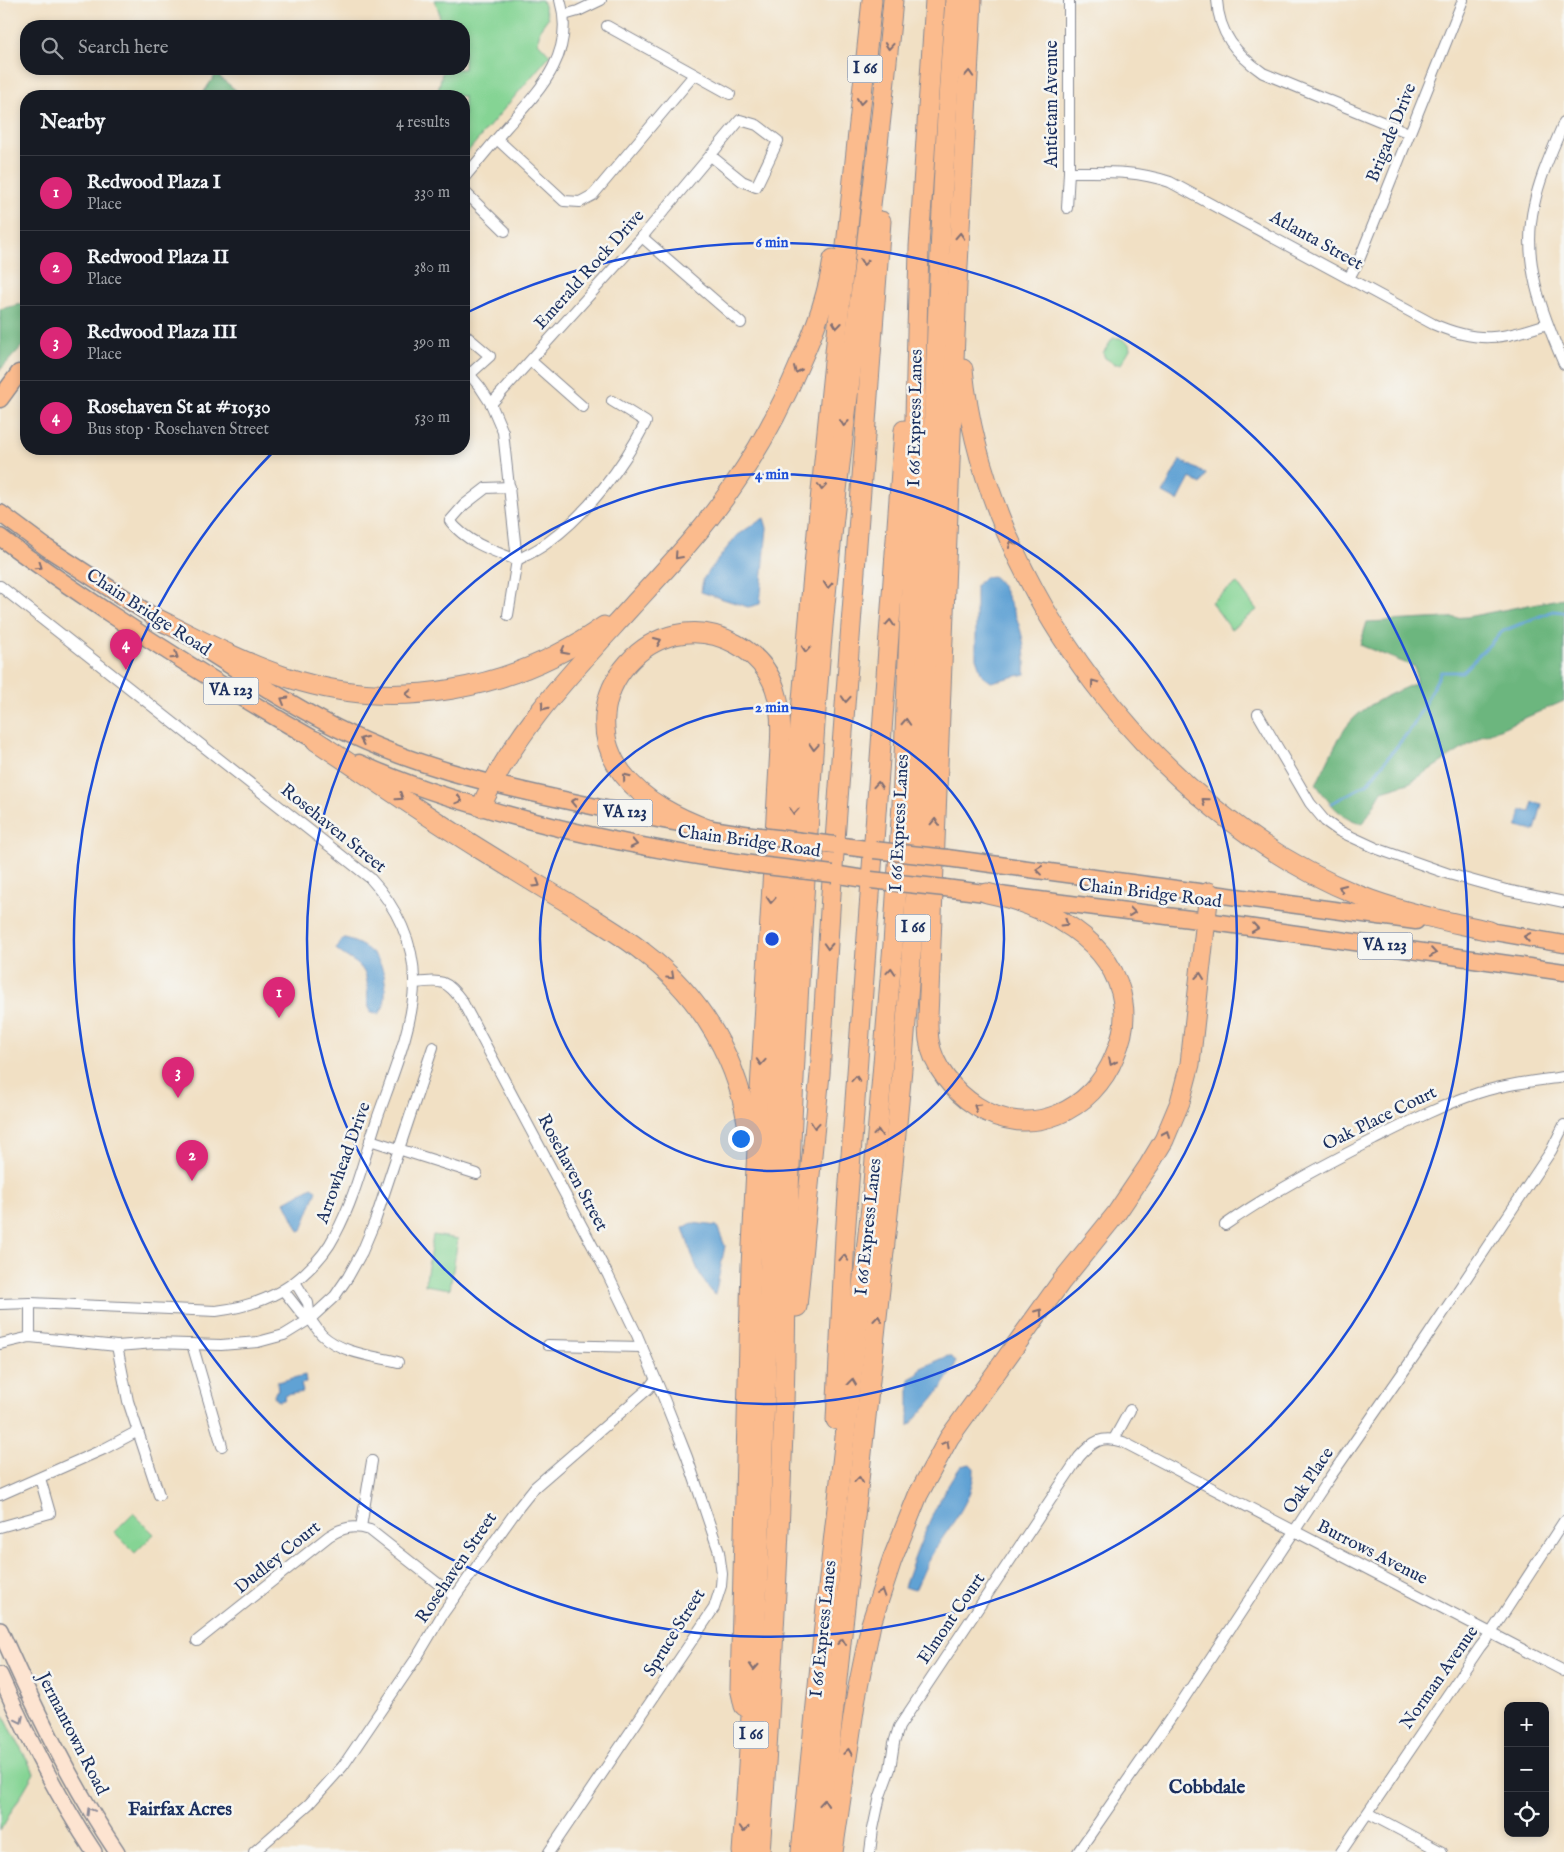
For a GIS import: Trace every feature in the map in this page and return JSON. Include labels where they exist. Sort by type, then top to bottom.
[{"type":"highway","name":"I 66","points":[[742,1852],[757,1618],[769,1250],[784,946],[806,648],[843,267],[872,0]]},
{"type":"highway","points":[[760,1852],[771,1709],[783,1428],[788,1222],[796,1035],[815,719],[839,464],[885,92],[893,0]]},
{"type":"highway","name":"I 66 Express Lanes","points":[[801,1852],[828,1586],[871,1207],[893,944],[902,795],[911,586],[919,247],[935,0]]},
{"type":"highway","name":"I 66","points":[[819,1852],[893,1181],[906,1015],[924,726],[944,148],[955,0]]},
{"type":"highway","points":[[972,0],[957,285],[928,982],[929,1041],[939,1067],[965,1099],[982,1110],[998,1117],[1014,1121],[1037,1121],[1061,1114],[1070,1109],[1096,1088],[1106,1074],[1119,1046],[1123,1026],[1124,1004],[1116,978],[1109,965],[1101,954],[1076,930],[1036,908],[1013,899],[987,893]]},
{"type":"highway","points":[[783,1428],[792,1389],[794,1336],[818,1094],[884,177],[885,92]]},
{"type":"highway","points":[[481,807],[491,784],[522,736],[563,682],[685,547],[752,458],[786,396],[821,310],[832,266],[841,197],[858,138]]},
{"type":"highway","points":[[828,1586],[845,1237],[898,502],[919,247]]},
{"type":"highway","points":[[957,285],[965,389],[975,436],[990,488],[1016,552],[1036,594],[1066,644],[1111,706],[1147,748],[1200,798],[1240,830],[1282,857],[1328,882],[1388,906],[1490,931]]},
{"type":"highway","points":[[154,617],[237,657],[290,678],[337,690],[409,694],[473,686],[511,675],[576,645],[634,605]]},
{"type":"highway","points":[[710,830],[669,812],[632,784],[615,761],[605,732],[607,701],[619,674],[643,648],[656,641],[678,634],[699,633],[716,636],[748,651],[760,662],[769,675],[780,709],[780,748],[751,1266],[740,1688],[750,1740]]},
{"type":"highway","points":[[316,741],[455,834],[628,941],[662,967],[698,1005],[721,1043],[734,1072],[743,1102],[750,1144],[751,1266]]},
{"type":"highway","points":[[833,1852],[856,1697],[871,1624],[892,1560],[918,1495],[949,1438],[1061,1282],[1116,1214],[1164,1140],[1180,1102],[1190,1064],[1209,892]]},
{"type":"main road","points":[[0,399],[20,373]]},
{"type":"main road","name":"Chain Bridge Road","points":[[0,513],[47,548],[274,694],[348,734],[428,766],[491,784],[710,830],[835,845],[874,842],[947,858],[1490,931],[1564,944]]},
{"type":"main road","name":"Chain Bridge Road","points":[[0,537],[37,564],[168,651],[316,741],[385,774],[441,795],[481,807],[560,828],[637,845],[758,865],[1206,921],[1564,972]]},
{"type":"main road","name":"Jermantown Road","points":[[0,1630],[40,1720],[57,1753],[80,1794],[117,1852]]},
{"type":"main road","points":[[0,1675],[26,1732],[61,1800],[94,1852]]},
{"type":"street","points":[[470,171],[534,97],[554,67],[563,40],[564,16],[560,0]]},
{"type":"street","points":[[564,16],[601,0]]},
{"type":"street","name":"Antietam Avenue","points":[[1067,208],[1069,172],[1069,0]]},
{"type":"street","points":[[1217,0],[1222,27],[1230,43],[1247,62],[1263,73],[1409,133]]},
{"type":"street","name":"Brigade Drive","points":[[1349,278],[1359,260],[1463,0]]},
{"type":"street","points":[[607,26],[730,94]]},
{"type":"street","points":[[497,139],[564,201],[580,202],[593,194],[694,75]]},
{"type":"street","name":"Emerald Rock Drive","points":[[491,404],[642,237],[740,120],[757,125],[778,141],[756,187],[742,182],[711,156]]},
{"type":"street","points":[[1564,122],[1540,184],[1534,204],[1530,230],[1530,258],[1534,279],[1547,324],[1564,364]]},
{"type":"street","name":"Atlanta Street","points":[[1069,172],[1134,172],[1170,182],[1433,324],[1463,335],[1484,338],[1501,337],[1547,324]]},
{"type":"street","points":[[470,197],[505,231]]},
{"type":"street","points":[[642,237],[741,323]]},
{"type":"street","points":[[470,339],[490,356],[470,369]]},
{"type":"street","points":[[531,361],[583,407]]},
{"type":"street","points":[[0,390],[20,372]]},
{"type":"street","points":[[470,375],[491,404],[503,432],[517,560],[508,615]]},
{"type":"street","points":[[510,488],[486,488],[464,505],[450,521],[456,528],[483,547],[517,560],[547,544],[573,520],[606,486],[636,440],[646,422],[612,401]]},
{"type":"street","name":"Rosehaven Street","points":[[0,586],[370,878],[390,902],[398,917],[410,954],[414,982],[438,981],[448,984],[462,1001],[608,1275],[642,1347],[655,1380],[648,1389],[535,1486],[455,1597],[343,1766],[309,1804],[254,1852]]},
{"type":"street","points":[[1258,714],[1310,803],[1325,821],[1339,830],[1378,849],[1448,874],[1506,890],[1564,902]]},
{"type":"street","name":"Arrowhead Drive","points":[[0,1304],[30,1303],[216,1311],[234,1309],[254,1303],[283,1290],[295,1282],[322,1255],[335,1237],[345,1216],[407,1030],[414,982]]},
{"type":"street","points":[[0,1344],[30,1337],[117,1346],[155,1344],[221,1345],[258,1342],[284,1334],[310,1319],[335,1296],[362,1252],[375,1221],[433,1047]]},
{"type":"street","name":"Oak Place Court","points":[[1225,1225],[1263,1199],[1315,1169],[1400,1126],[1455,1102],[1504,1086],[1564,1077]]},
{"type":"street","name":"Oak Place","points":[[1078,1852],[1179,1706],[1550,1151],[1564,1125]]},
{"type":"street","points":[[370,1140],[477,1174]]},
{"type":"street","points":[[295,1282],[308,1303],[310,1319]]},
{"type":"street","points":[[283,1290],[323,1336],[348,1349],[398,1362]]},
{"type":"street","points":[[30,1303],[30,1337]]},
{"type":"street","points":[[192,1344],[222,1446]]},
{"type":"street","points":[[548,1345],[642,1347]]},
{"type":"street","points":[[117,1346],[128,1401],[159,1495]]},
{"type":"street","name":"Spruce Street","points":[[549,1852],[710,1614],[720,1592],[721,1562],[712,1527],[687,1456],[655,1380]]},
{"type":"street","points":[[1114,1439],[1130,1410]]},
{"type":"street","points":[[0,1495],[104,1449],[138,1431]]},
{"type":"street","name":"Burrows Avenue","points":[[1114,1439],[1564,1671]]},
{"type":"street","name":"Elmont Court","points":[[870,1852],[874,1821],[890,1768],[899,1727],[995,1586],[1079,1457],[1094,1442],[1114,1439]]},
{"type":"street","points":[[372,1461],[361,1527],[370,1530],[455,1597]]},
{"type":"street","points":[[0,1527],[50,1513],[40,1478]]},
{"type":"street","name":"Norman Avenue","points":[[1341,1852],[1491,1633],[1564,1521]]},
{"type":"street","name":"Dudley Court","points":[[197,1641],[329,1536],[349,1527],[361,1527]]},
{"type":"street","points":[[1368,1813],[1442,1852]]},
{"type":"green space","points":[[434,0],[542,0],[548,18],[540,29],[538,42],[550,55],[470,149],[470,90],[438,90],[442,75],[470,75],[470,20],[440,20],[439,11]]},
{"type":"green space","points":[[217,75],[236,90],[205,90]]},
{"type":"green space","points":[[20,304],[20,348],[0,370],[0,309]]},
{"type":"green space","points":[[1113,338],[1120,338],[1129,344],[1130,349],[1121,364],[1115,364],[1105,358],[1103,353]]},
{"type":"green space","points":[[1237,583],[1257,610],[1231,629],[1211,602]]},
{"type":"green space","points":[[1564,598],[1564,701],[1481,737],[1409,783],[1382,791],[1363,824],[1347,817],[1331,804],[1316,784],[1347,726],[1370,706],[1416,683],[1415,667],[1360,645],[1367,622],[1467,617]]},
{"type":"green space","points":[[433,1235],[458,1239],[450,1289],[425,1285]]},
{"type":"green space","points":[[133,1513],[154,1534],[135,1553],[114,1532]]},
{"type":"green space","points":[[0,1709],[34,1773],[0,1831]]},
{"type":"water","points":[[1180,460],[1206,474],[1201,484],[1190,478],[1178,501],[1163,493]]},
{"type":"water","points":[[764,518],[767,528],[760,604],[748,607],[701,592],[703,579],[737,535]]},
{"type":"water","points":[[993,576],[1004,589],[1019,626],[1025,653],[1025,674],[991,682],[982,675],[976,658],[976,586],[984,577]]},
{"type":"water","points":[[1533,802],[1542,804],[1535,831],[1517,827],[1521,810],[1530,812]]},
{"type":"water","points":[[345,939],[363,946],[371,952],[381,966],[384,975],[385,998],[379,1014],[371,1012],[369,1007],[367,982],[364,972],[358,965],[336,949],[341,940]]},
{"type":"water","points":[[312,1187],[317,1190],[302,1230],[299,1231],[285,1202]]},
{"type":"water","points":[[692,1223],[717,1226],[725,1246],[715,1295],[699,1272],[683,1228]]},
{"type":"water","points":[[948,1356],[952,1357],[956,1362],[953,1370],[936,1395],[909,1426],[909,1379],[918,1374],[921,1368]]},
{"type":"water","points":[[305,1375],[306,1383],[301,1384],[303,1392],[286,1395],[284,1400],[278,1401],[274,1396],[278,1390],[277,1382]]},
{"type":"water","points":[[970,1464],[974,1468],[973,1479],[966,1501],[931,1556],[915,1590],[904,1587],[921,1540],[943,1494],[961,1466]]},
{"type":"waterway","points":[[1332,803],[1367,784],[1413,726],[1441,672],[1462,672],[1503,631],[1553,611],[1564,612]]},
{"type":"place","name":"Rosehaven St at #10530","points":[[126,670]]},
{"type":"place","name":"Redwood Plaza I","points":[[279,1018]]},
{"type":"place","name":"Redwood Plaza III","points":[[178,1098]]},
{"type":"place","name":"Redwood Plaza II","points":[[192,1181]]},
{"type":"district","name":"Cobbdale","points":[[1207,1788]]},
{"type":"district","name":"Fairfax Acres","points":[[180,1810]]}]
